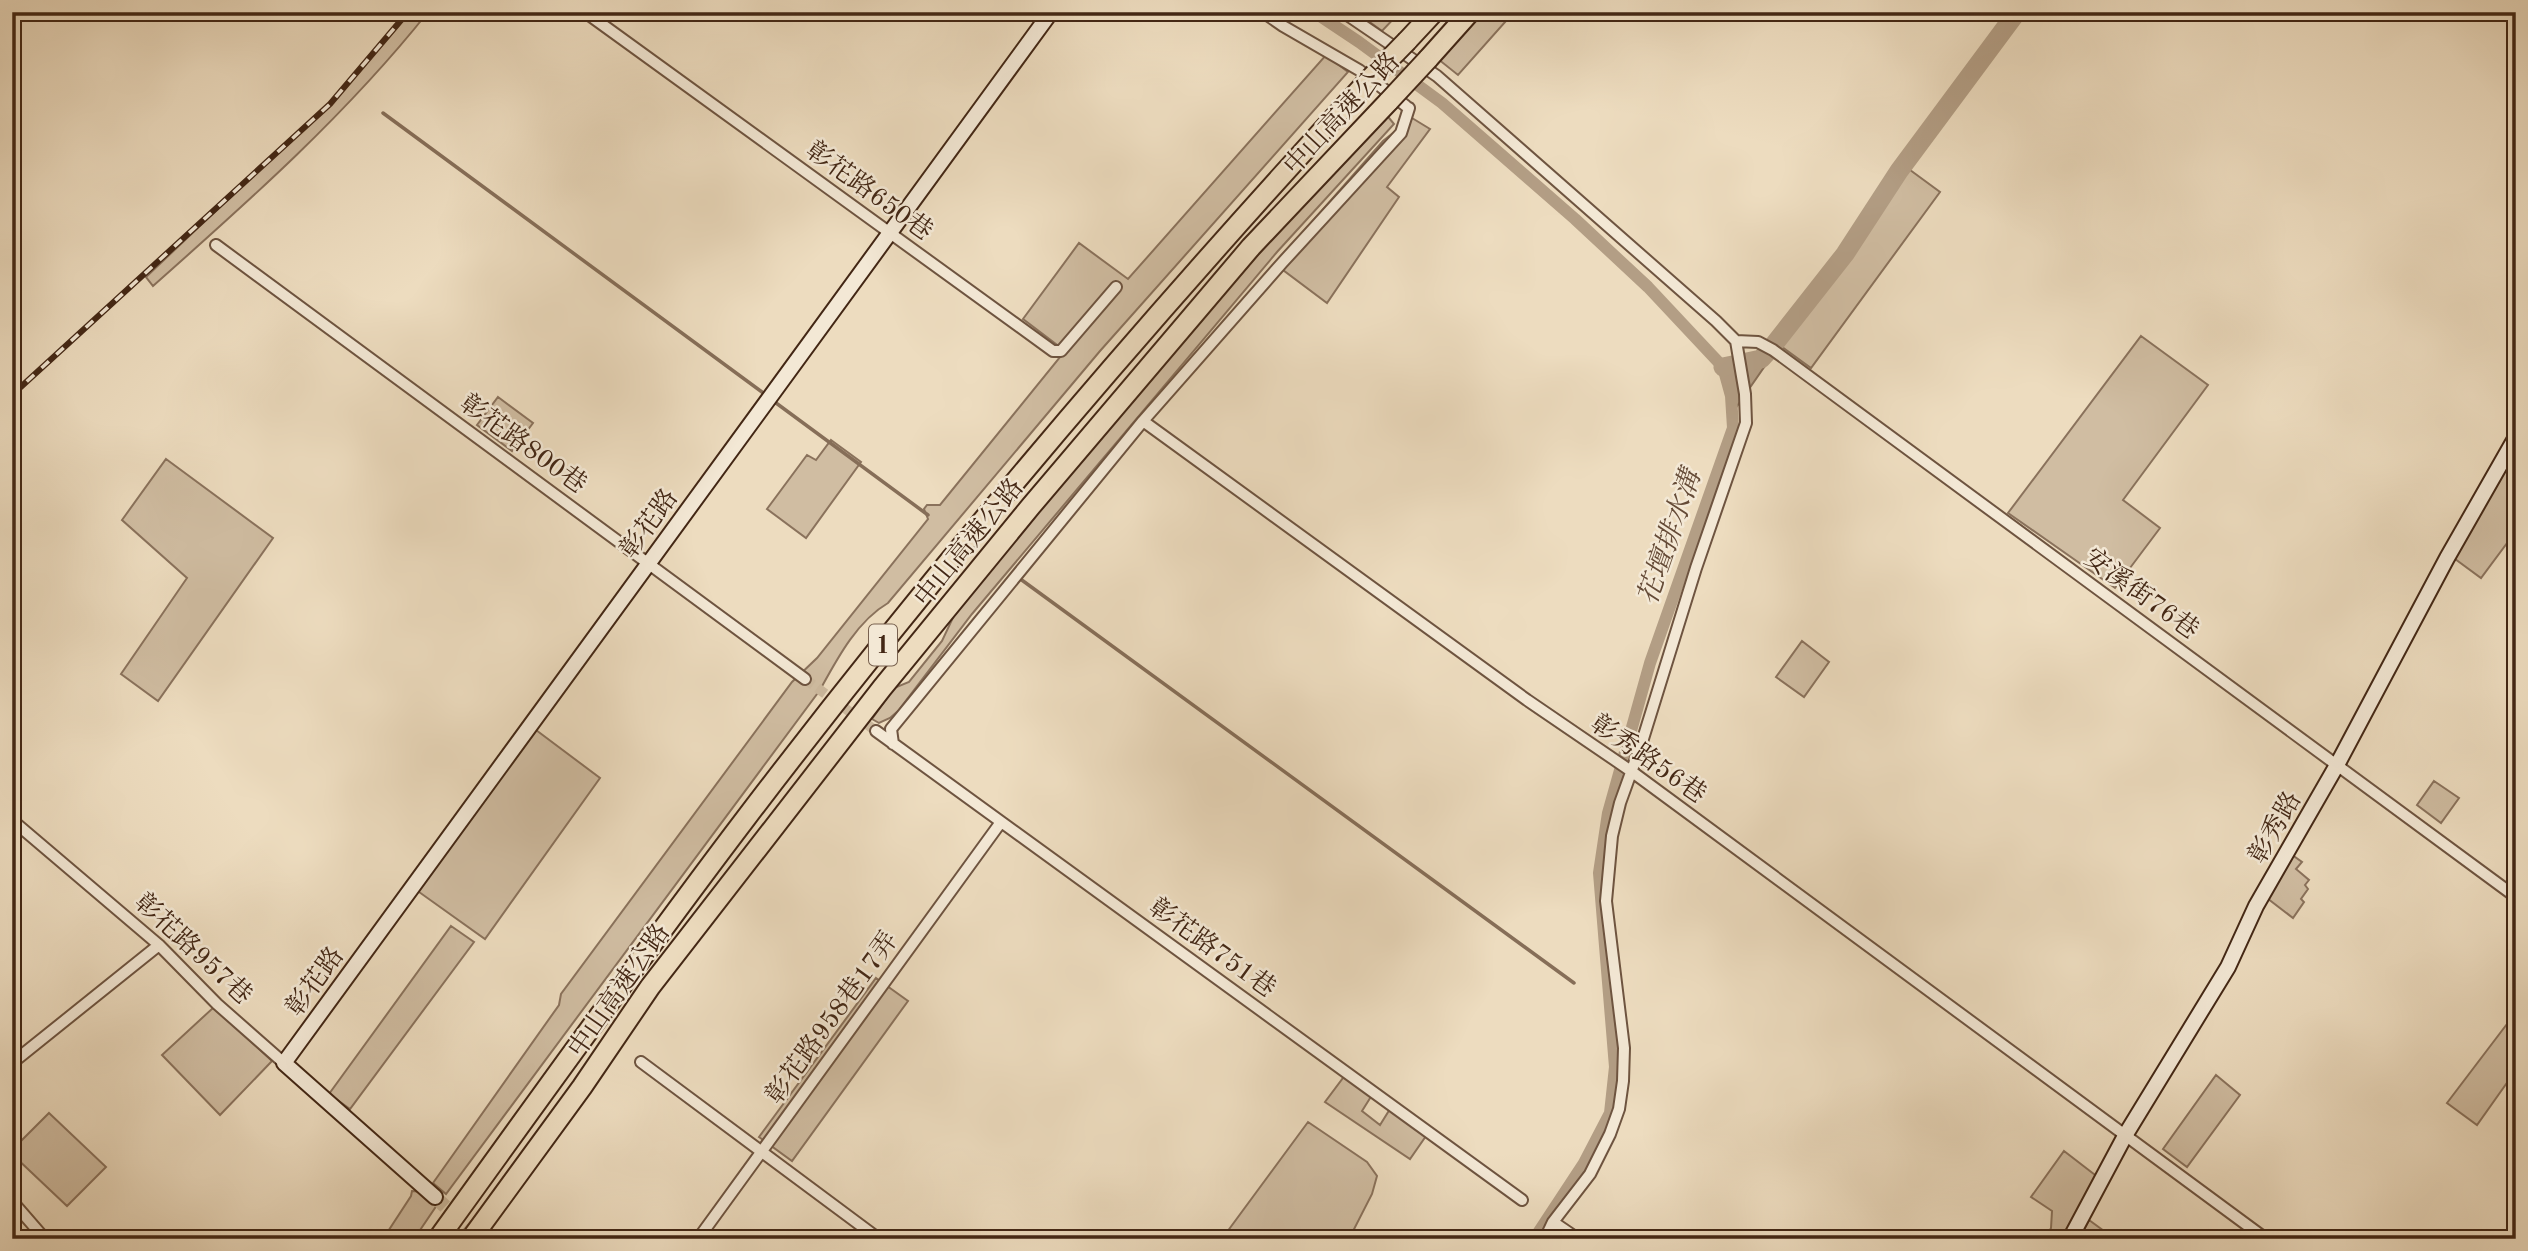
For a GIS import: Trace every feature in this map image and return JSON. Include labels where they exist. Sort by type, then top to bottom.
[{"type":"highway","name":"中山高速公路","points":[[438,1239],[747,817],[928,588],[1189,278],[1434,12]]},
{"type":"highway","name":"中山高速公路","points":[[471,1239],[582,1087],[650,987],[891,677],[1031,506],[1243,257],[1401,105],[1428,59],[1470,12]]},
{"type":"street","name":"彰花路650巷","points":[[585,12],[1053,351],[1061,352],[1115,287]]},
{"type":"street","name":"彰花路","points":[[284,1063],[1051,12]]},
{"type":"street","points":[[893,744],[891,729],[1143,421],[1401,133],[1401,105],[1359,70],[1263,12]]},
{"type":"street","points":[[1343,12],[1437,76],[1716,321],[1736,341],[1745,394],[1746,423],[1696,568],[1612,836],[1606,901],[1624,1048],[1619,1109],[1610,1135],[1590,1174],[1553,1222],[1545,1239]]},
{"type":"street","name":"彰花路800巷","points":[[216,245],[805,679]]},
{"type":"street","name":"安溪街76巷","points":[[1736,341],[1758,342],[1773,350],[2516,897]]},
{"type":"street","name":"彰秀路56巷","points":[[1143,421],[1527,700],[1631,771],[2266,1239]]},
{"type":"street","name":"彰秀路","points":[[2070,1239],[2126,1134],[2228,967],[2256,906],[2337,765],[2447,558],[2516,437]]},
{"type":"street","name":"彰花路751巷","points":[[876,731],[1522,1200]]},
{"type":"street","name":"彰花路957巷","points":[[12,820],[159,945],[217,1004],[435,1197]]},
{"type":"street","name":"彰花路958巷17弄","points":[[698,1239],[1001,822]]},
{"type":"street","points":[[12,1063],[159,945]]},
{"type":"street","points":[[641,1062],[879,1239]]},
{"type":"street","points":[[12,1201],[45,1239]]},
{"type":"street","points":[[1553,1222],[1578,1239]]},
{"type":"shaded area","points":[[409,12],[428,12],[397,50],[331,121],[153,286],[146,277],[335,98]]},
{"type":"shaded area","points":[[1356,12],[1400,12],[1382,31]]},
{"type":"shaded area","points":[[1483,12],[1514,12],[1458,75],[1438,59]]},
{"type":"shaded area","points":[[1326,55],[1348,72],[1100,351],[888,603],[857,630],[820,690],[446,1194],[433,1183],[559,1005],[561,994],[792,682],[817,658],[928,519],[924,509],[927,505],[940,505],[1065,351],[1023,319],[1079,243],[1128,279]]},
{"type":"shaded area","points":[[1385,113],[1394,124],[1277,252],[972,614],[898,711],[879,723],[872,719],[894,688],[909,682],[942,641],[957,609],[1086,453],[1203,316]]},
{"type":"shaded area","points":[[1412,118],[1430,129],[1387,187],[1399,197],[1327,303],[1275,264],[1383,141]]},
{"type":"shaded area","points":[[1906,167],[1940,192],[1811,368],[1778,344]]},
{"type":"shaded area","points":[[2141,336],[2208,385],[2123,500],[2160,528],[2115,588],[2008,513]]},
{"type":"shaded area","points":[[1772,347],[1776,350],[1731,415],[1728,430],[1731,396],[1723,367],[1761,359]]},
{"type":"shaded area","points":[[498,397],[533,423],[512,451],[477,425]]},
{"type":"shaded area","points":[[831,440],[861,462],[806,538],[767,509],[807,455],[816,460]]},
{"type":"shaded area","points":[[2516,443],[2516,531],[2481,578],[2451,556]]},
{"type":"shaded area","points":[[166,459],[273,538],[158,701],[121,674],[187,578],[122,520]]},
{"type":"shaded area","points":[[1802,641],[1829,662],[1804,697],[1776,677]]},
{"type":"shaded area","points":[[532,727],[600,778],[485,939],[419,892],[417,885]]},
{"type":"shaded area","points":[[2434,781],[2459,798],[2441,823],[2417,805]]},
{"type":"shaded area","points":[[2288,852],[2302,862],[2296,869],[2309,880],[2305,885],[2308,889],[2301,899],[2304,902],[2293,918],[2263,895]]},
{"type":"shaded area","points":[[451,926],[474,942],[350,1109],[329,1094]]},
{"type":"shaded area","points":[[876,978],[908,1001],[792,1161],[759,1137]]},
{"type":"shaded area","points":[[214,1007],[272,1061],[220,1115],[162,1055]]},
{"type":"shaded area","points":[[2510,1020],[2516,1024],[2516,1070],[2477,1125],[2447,1103]]},
{"type":"shaded area","points":[[1346,1074],[1372,1095],[1362,1111],[1380,1125],[1390,1109],[1426,1136],[1410,1159],[1325,1102]]},
{"type":"shaded area","points":[[2216,1075],[2240,1095],[2187,1167],[2163,1149]]},
{"type":"shaded area","points":[[49,1113],[106,1167],[67,1206],[12,1154],[12,1150]]},
{"type":"shaded area","points":[[1308,1122],[1367,1162],[1377,1176],[1372,1194],[1349,1239],[1236,1239],[1227,1232]]},
{"type":"shaded area","points":[[2064,1151],[2099,1178],[2067,1239],[2046,1239],[2051,1228],[2052,1211],[2031,1197]]},
{"type":"shaded area","points":[[412,1191],[423,1192],[439,1202],[414,1239],[383,1239],[411,1196]]},
{"type":"shaded area","points":[[2089,1220],[2115,1239],[2079,1239]]},
{"type":"waterway","name":"花壇排水溝","points":[[1314,12],[1442,103],[1575,219],[1648,287],[1723,367],[1731,396],[1733,428],[1650,663],[1608,813],[1599,873],[1615,1067],[1610,1113],[1584,1163],[1534,1239]]},
{"type":"waterway","points":[[1723,367],[1761,359],[1772,347],[1845,254],[1899,171],[2017,12]]},
{"type":"waterway","points":[[383,113],[766,395]]},
{"type":"waterway","points":[[772,400],[928,515]]},
{"type":"waterway","points":[[1019,578],[1574,983]]},
{"type":"tunnel","points":[[805,679],[876,731]]},
{"type":"tunnel","points":[[435,1197],[480,1239]]},
{"type":"railway","points":[[12,395],[330,104],[408,12]]}]
